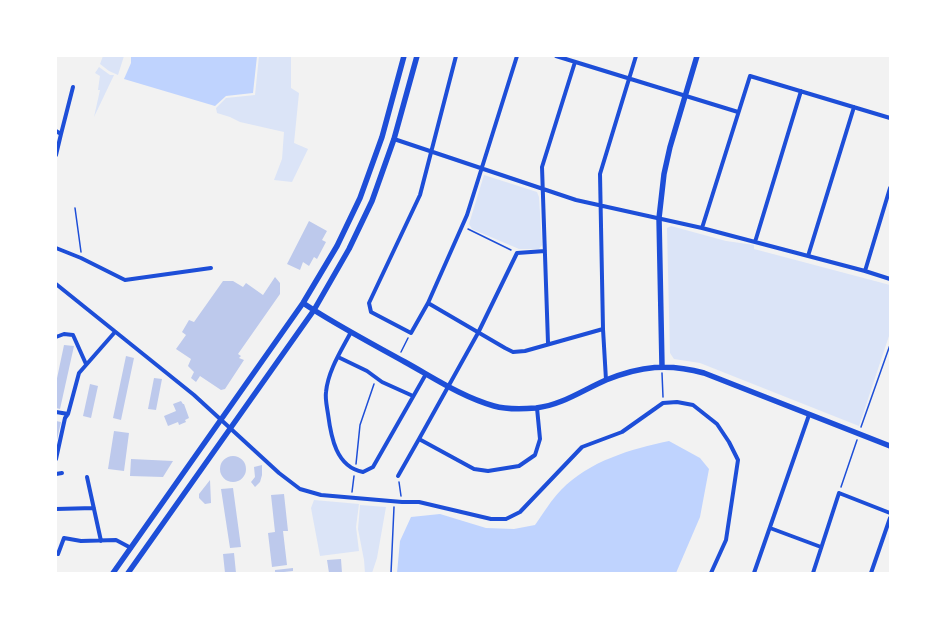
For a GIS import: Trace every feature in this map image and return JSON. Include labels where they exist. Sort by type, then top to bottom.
[{"type":"street","points":[[113,573],[303,303],[337,246],[360,198],[382,137],[404,56]]},
{"type":"street","points":[[128,573],[314,310],[349,249],[372,201],[394,139],[417,56]]},
{"type":"street","points":[[456,56],[420,195],[369,303],[371,312],[411,332],[428,303],[462,226],[483,169],[517,56]]},
{"type":"street","points":[[556,56],[738,112]]},
{"type":"street","points":[[606,380],[603,329],[600,174],[636,56]]},
{"type":"street","points":[[662,366],[659,218],[664,174],[670,147],[697,56]]},
{"type":"street","points":[[548,343],[544,189],[542,167],[575,62]]},
{"type":"street","points":[[702,228],[750,76],[890,118]]},
{"type":"street","points":[[56,155],[73,87]]},
{"type":"street","points":[[755,242],[802,91]]},
{"type":"street","points":[[808,256],[854,107]]},
{"type":"street","points":[[56,131],[61,134]]},
{"type":"street","points":[[394,139],[576,200],[702,228],[890,279]]},
{"type":"street","points":[[865,271],[890,188]]},
{"type":"street","points":[[56,248],[82,258],[125,280],[211,268]]},
{"type":"street","points":[[398,476],[478,333],[517,253],[545,251]]},
{"type":"street","points":[[56,284],[221,418],[279,473],[300,489],[321,495],[394,502],[419,502],[491,519],[506,519],[520,512],[582,447],[622,432],[663,403],[677,402],[693,405],[717,424],[729,442],[738,460],[726,540],[711,573]]},
{"type":"street","points":[[303,303],[351,332],[448,386],[467,396],[496,406],[514,409],[537,408],[558,403],[606,380],[635,371],[662,366],[686,368],[704,373],[890,446]]},
{"type":"street","points":[[428,303],[513,352],[525,351],[548,343],[603,329]]},
{"type":"street","points":[[56,459],[64,418],[68,414],[79,373],[115,332]]},
{"type":"street","points":[[351,332],[331,372],[326,393],[330,430],[336,450],[345,464],[355,471],[363,472],[373,467],[426,374]]},
{"type":"street","points":[[56,337],[64,334],[73,335],[86,364]]},
{"type":"street","points":[[338,357],[413,396]]},
{"type":"street","points":[[419,439],[474,469],[488,471],[519,466],[535,455],[540,439],[537,408]]},
{"type":"street","points":[[56,412],[68,414]]},
{"type":"street","points":[[754,573],[809,415]]},
{"type":"street","points":[[56,474],[62,473]]},
{"type":"street","points":[[87,477],[100,541]]},
{"type":"street","points":[[813,573],[839,493],[890,513]]},
{"type":"street","points":[[56,509],[94,508]]},
{"type":"street","points":[[871,573],[890,518]]},
{"type":"street","points":[[770,528],[821,546]]},
{"type":"street","points":[[56,553],[58,554],[64,538],[81,541],[116,540],[131,548]]},
{"type":"path","points":[[75,208],[82,247],[82,258]]},
{"type":"path","points":[[462,226],[517,253]]},
{"type":"path","points":[[398,358],[411,332]]},
{"type":"path","points":[[839,493],[890,345]]},
{"type":"path","points":[[662,366],[663,403]]},
{"type":"path","points":[[351,498],[360,425],[367,401],[377,378]]},
{"type":"path","points":[[398,476],[402,502]]},
{"type":"path","points":[[391,573],[394,502]]},
{"type":"shaded area","points":[[103,56],[124,56],[118,75],[109,71],[100,64]]},
{"type":"shaded area","points":[[259,56],[291,56],[291,88],[299,93],[294,143],[308,149],[292,182],[274,180],[282,159],[284,132],[240,122],[217,113],[216,108],[226,98],[255,95]]},
{"type":"shaded area","points":[[99,67],[110,75],[114,75],[94,117],[100,90],[98,90],[100,76],[95,73]]},
{"type":"shaded area","points":[[484,175],[537,192],[539,197],[542,245],[539,249],[519,249],[472,229],[469,224]]},
{"type":"shaded area","points":[[671,226],[726,241],[754,245],[754,249],[890,285],[890,333],[859,426],[700,363],[674,359],[670,353],[667,230],[667,228]]},
{"type":"shaded area","points":[[314,500],[359,504],[356,527],[359,551],[320,556],[311,508]]},
{"type":"shaded area","points":[[360,505],[386,507],[377,558],[372,573],[365,573],[358,529]]},
{"type":"water","points":[[131,56],[257,56],[253,93],[226,96],[215,106],[124,79],[131,63]]},
{"type":"water","points":[[669,441],[700,458],[709,469],[700,517],[676,573],[397,573],[400,541],[411,517],[440,514],[486,528],[514,529],[535,525],[557,494],[584,471],[626,452]]},
{"type":"building","points":[[309,221],[327,231],[322,240],[326,242],[317,259],[314,257],[309,266],[303,262],[300,270],[287,264]]},
{"type":"building","points":[[275,277],[280,283],[280,294],[238,354],[241,356],[239,358],[244,360],[225,389],[221,390],[200,376],[196,382],[191,378],[194,372],[188,366],[191,359],[176,349],[186,335],[182,332],[189,320],[194,322],[223,281],[233,281],[243,287],[246,283],[263,295]]},
{"type":"building","points":[[64,345],[74,346],[60,409],[56,408],[56,383]]},
{"type":"building","points":[[126,356],[134,358],[121,420],[113,418]]},
{"type":"building","points":[[154,378],[162,379],[156,410],[148,409]]},
{"type":"building","points":[[90,384],[98,386],[91,418],[83,416]]},
{"type":"building","points":[[181,401],[184,404],[189,418],[185,420],[186,422],[179,425],[178,422],[168,426],[164,416],[176,411],[173,404]]},
{"type":"building","points":[[56,421],[61,422],[57,440],[56,440]]},
{"type":"building","points":[[114,431],[129,433],[124,471],[108,469]]},
{"type":"building","points":[[233,456],[242,460],[246,469],[242,478],[233,482],[224,478],[220,469],[224,460]]},
{"type":"building","points":[[131,459],[173,461],[163,477],[130,476]]},
{"type":"building","points":[[262,465],[260,482],[255,487],[251,482],[255,477],[254,467]]},
{"type":"building","points":[[210,480],[211,503],[205,504],[199,498],[199,494]]},
{"type":"building","points":[[233,488],[241,547],[230,548],[221,489]]},
{"type":"building","points":[[284,494],[288,531],[283,531],[287,565],[272,567],[268,533],[275,532],[271,495]]},
{"type":"building","points":[[234,553],[236,573],[225,573],[223,554]]},
{"type":"building","points":[[341,559],[342,573],[329,573],[327,560]]},
{"type":"building","points":[[293,568],[293,571],[275,573],[275,570]]}]
